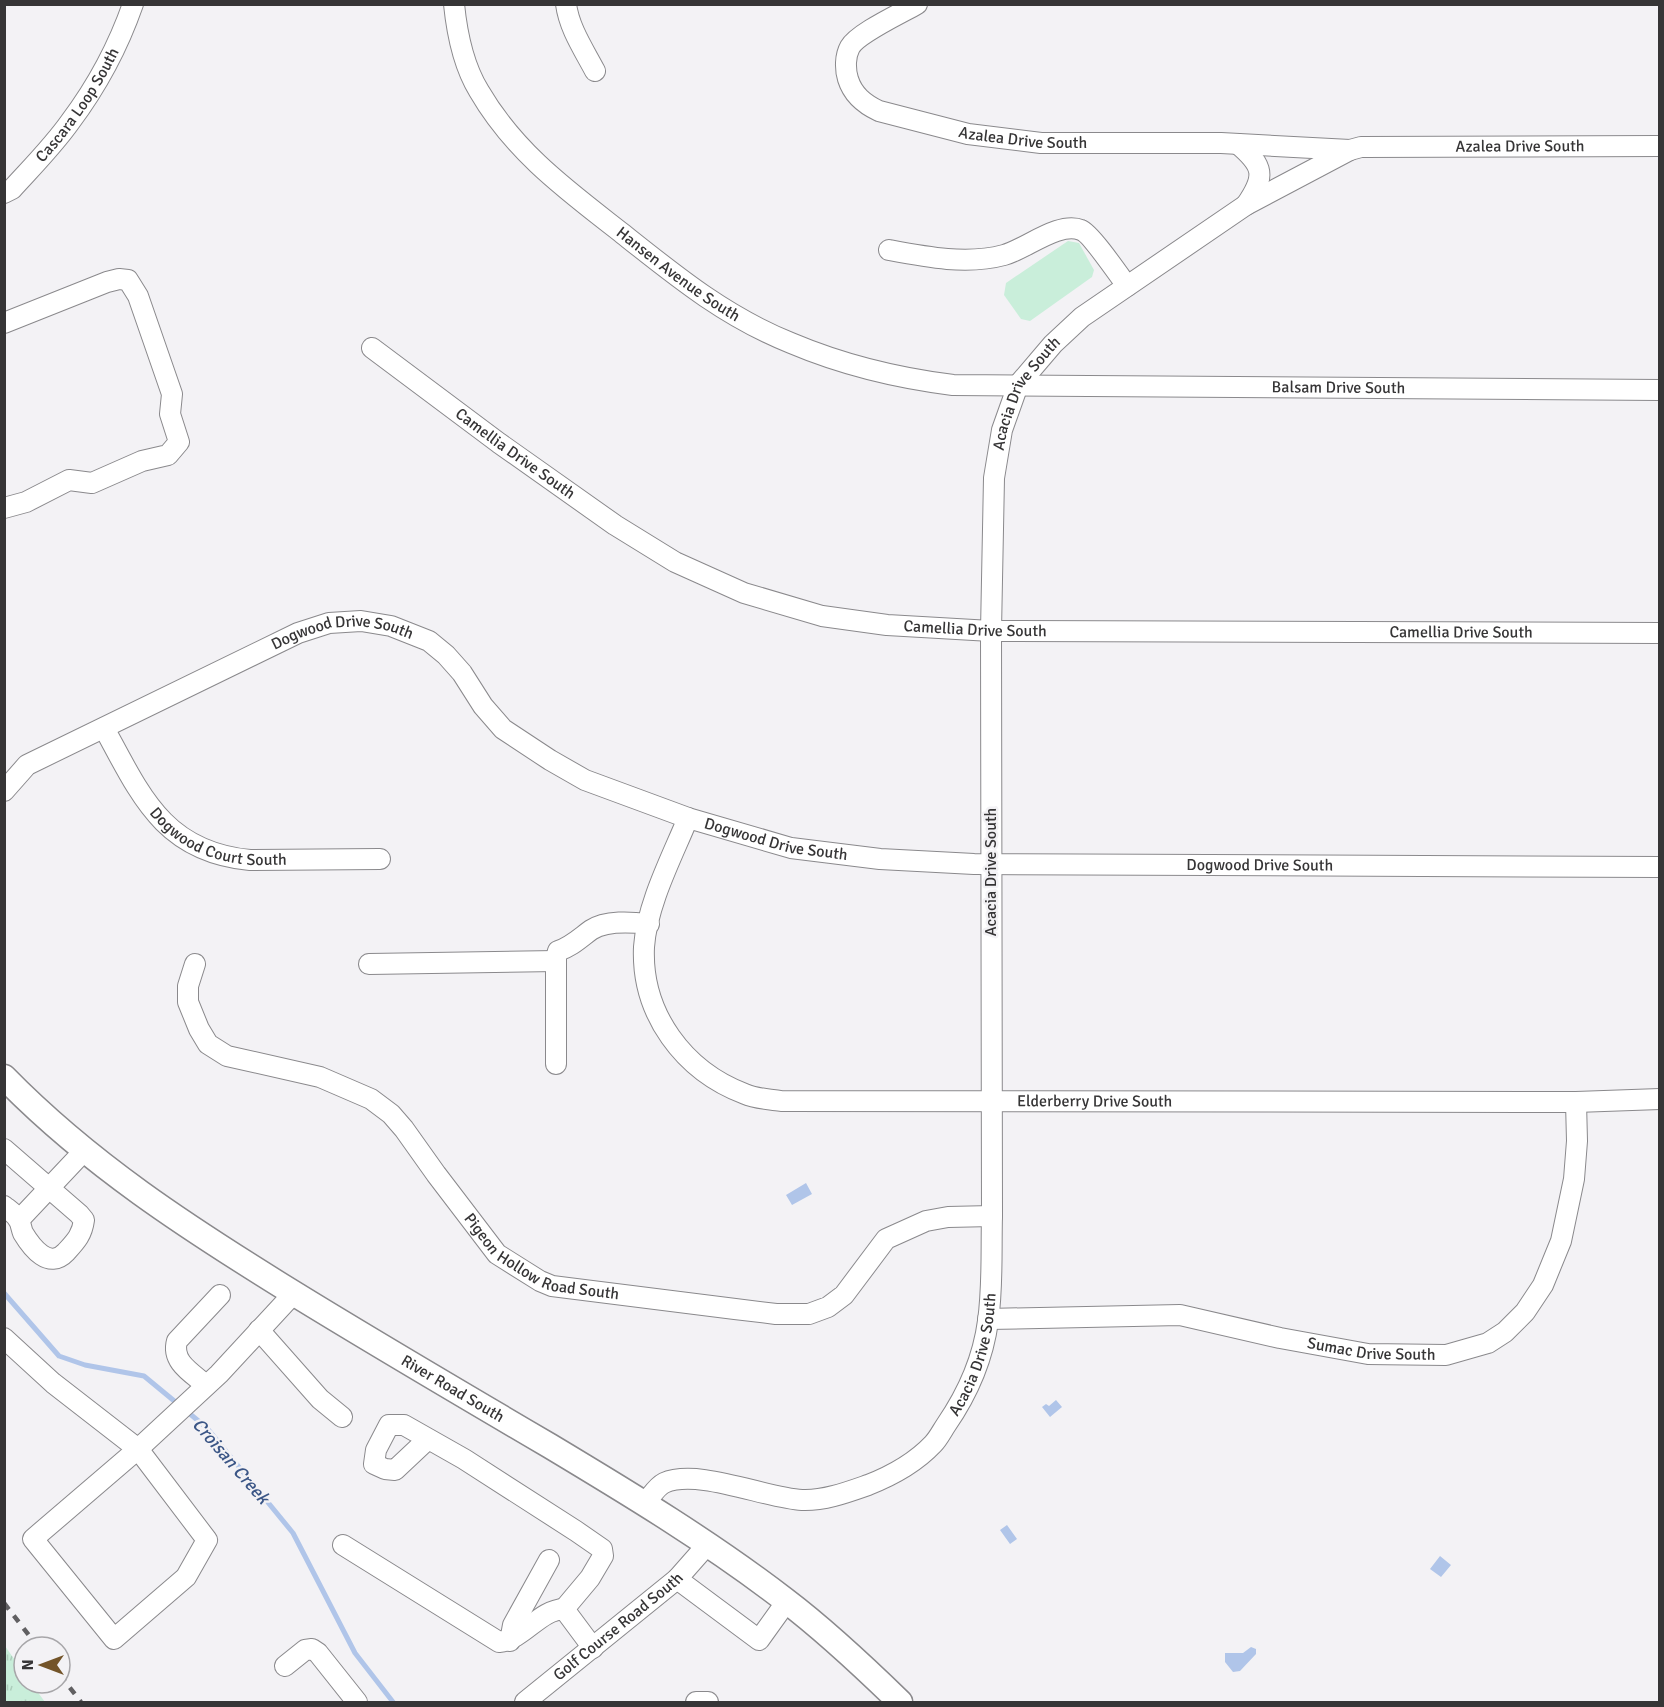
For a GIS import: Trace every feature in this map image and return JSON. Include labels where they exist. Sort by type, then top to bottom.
[{"type":"main road","name":"River Road South","points":[[4,1077],[30,1104],[84,1151],[147,1200],[294,1293],[645,1503],[787,1601],[865,1668],[900,1702]]},
{"type":"street","name":"Cascara Loop South","points":[[4,193],[12,189],[62,132],[86,99],[114,52],[133,4]]},
{"type":"street","name":"Hansen Avenue South","points":[[454,4],[458,38],[477,89],[500,124],[530,158],[672,273],[724,310],[790,343],[852,366],[906,379],[953,385],[1018,385]]},
{"type":"street","points":[[566,4],[567,14],[595,72]]},
{"type":"street","name":"Azalea Drive South","points":[[917,4],[862,35],[850,46],[846,58],[846,71],[852,90],[868,106],[879,111],[968,134],[1041,143],[1238,144],[1350,150],[1361,147],[1659,146]]},
{"type":"street","points":[[1238,144],[1252,156],[1260,167],[1257,189],[1246,205]]},
{"type":"street","name":"Acacia Drive South","points":[[645,1503],[662,1484],[681,1480],[704,1481],[785,1498],[822,1499],[887,1478],[934,1443],[962,1401],[983,1348],[988,1319],[992,1216],[991,631],[994,478],[1002,430],[1018,385],[1053,344],[1082,317],[1246,205],[1350,150]]},
{"type":"street","points":[[889,250],[929,258],[977,259],[1003,255],[1029,245],[1057,230],[1072,227],[1084,231],[1127,286]]},
{"type":"street","points":[[4,323],[107,282],[119,279],[128,280],[138,296],[172,394],[170,414],[179,442],[168,455],[139,463],[92,483],[69,480],[26,502],[5,508],[7,517],[4,523]]},
{"type":"street","name":"Camellia Drive South","points":[[372,348],[606,519],[675,562],[744,593],[822,616],[887,625],[991,631],[1659,633]]},
{"type":"street","name":"Balsam Drive South","points":[[1018,385],[1659,390]]},
{"type":"street","name":"Dogwood Drive South","points":[[4,792],[27,765],[298,633],[329,623],[361,621],[391,626],[429,641],[462,673],[483,706],[503,729],[585,780],[688,818],[791,848],[880,859],[991,864],[1659,867]]},
{"type":"street","name":"Dogwood Court South","points":[[104,729],[138,792],[152,810],[181,837],[198,846],[231,858],[250,860],[380,859]]},
{"type":"street","name":"Elderberry Drive South","points":[[688,818],[653,906],[644,946],[645,973],[649,993],[659,1020],[687,1057],[708,1075],[747,1095],[781,1101],[1576,1102],[1659,1099]]},
{"type":"street","points":[[556,1064],[556,961],[558,951],[571,946],[593,928],[606,924],[649,924]]},
{"type":"street","points":[[369,964],[556,961]]},
{"type":"street","name":"Pigeon Hollow Road South","points":[[195,964],[188,986],[188,1002],[208,1044],[226,1056],[320,1077],[371,1099],[391,1114],[404,1129],[497,1254],[552,1286],[777,1314],[809,1314],[828,1307],[844,1295],[886,1239],[926,1221],[948,1217],[992,1216]]},
{"type":"street","name":"Sumac Drive South","points":[[988,1319],[1180,1315],[1280,1338],[1368,1354],[1446,1355],[1488,1343],[1505,1332],[1525,1312],[1543,1285],[1561,1241],[1574,1179],[1577,1141],[1576,1102]]},
{"type":"street","points":[[4,1149],[84,1220],[81,1236],[62,1256],[47,1260],[40,1255],[23,1233],[19,1220],[4,1206]]},
{"type":"street","points":[[19,1220],[84,1151]]},
{"type":"street","points":[[4,1338],[53,1383],[138,1449],[207,1540],[186,1577],[114,1639],[33,1539],[138,1449],[172,1418],[294,1293]]},
{"type":"street","points":[[201,1390],[178,1361],[174,1350],[177,1341],[220,1295]]},
{"type":"street","points":[[259,1330],[320,1399],[342,1417]]},
{"type":"street","points":[[343,1545],[499,1642],[510,1641],[554,1610],[564,1609],[590,1578],[603,1556],[602,1550],[473,1465],[428,1439]]},
{"type":"street","name":"Golf Course Road South","points":[[525,1702],[677,1579],[707,1545]]},
{"type":"street","points":[[510,1641],[513,1625],[549,1560]]},
{"type":"street","points":[[677,1579],[759,1640],[787,1601]]},
{"type":"street","points":[[564,1609],[593,1648]]},
{"type":"street","points":[[285,1666],[305,1650],[312,1649],[318,1653],[357,1702]]},
{"type":"street","points":[[696,1702],[708,1702]]},
{"type":"green space","points":[[1068,241],[1079,243],[1094,270],[1092,277],[1030,321],[1021,319],[1004,295],[1006,283]]},
{"type":"green space","points":[[5,1646],[12,1656],[12,1695],[40,1695],[45,1702],[5,1702]]},
{"type":"water","points":[[806,1183],[812,1194],[792,1205],[786,1195]]},
{"type":"water","points":[[1056,1400],[1062,1407],[1050,1417],[1042,1407],[1046,1404],[1049,1406]]},
{"type":"water","points":[[1007,1525],[1017,1539],[1010,1544],[1000,1530]]},
{"type":"water","points":[[1440,1556],[1451,1565],[1441,1577],[1430,1569]]},
{"type":"water","points":[[1251,1647],[1256,1649],[1256,1654],[1240,1671],[1233,1672],[1225,1662],[1225,1653],[1243,1653]]},
{"type":"waterway","name":"Croisan Creek","points":[[4,1293],[59,1356],[85,1365],[144,1376],[207,1428],[293,1533],[355,1653],[393,1702]]},
{"type":"railway","points":[[4,1603],[29,1635]]},
{"type":"railway","points":[[72,1690],[81,1702]]}]
